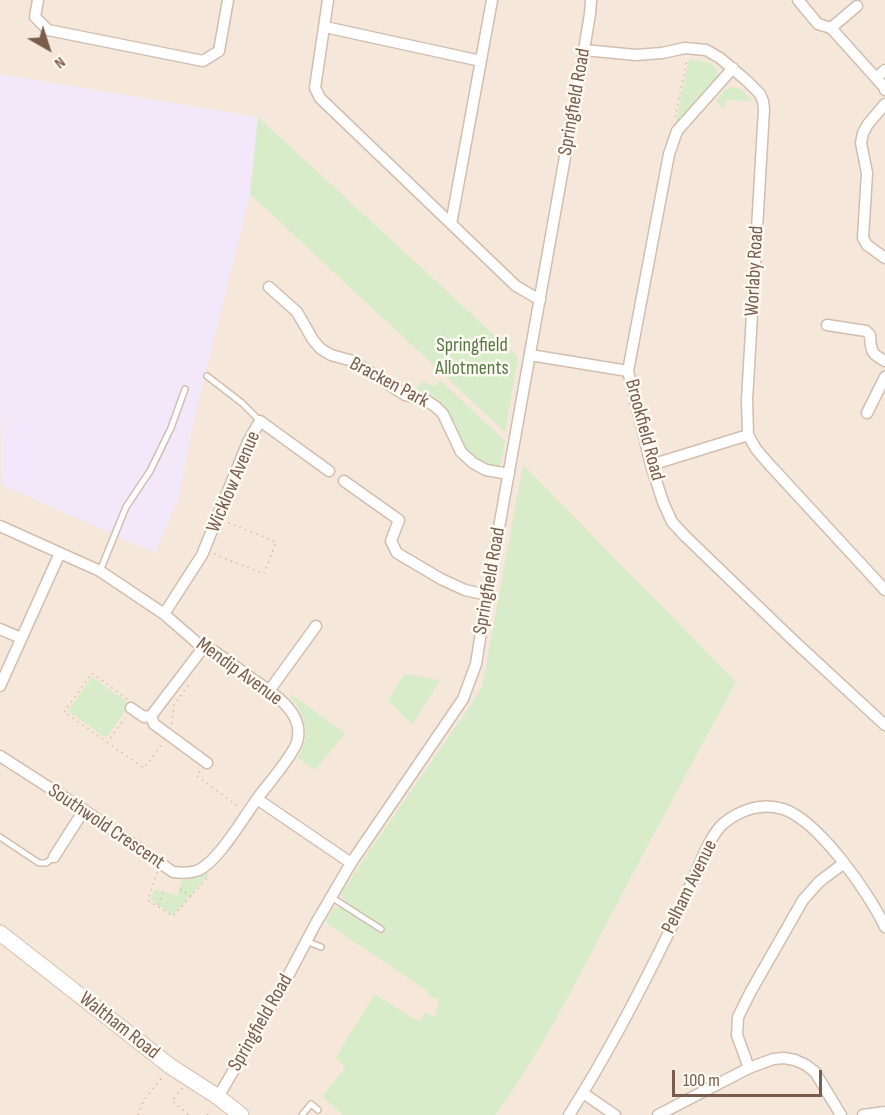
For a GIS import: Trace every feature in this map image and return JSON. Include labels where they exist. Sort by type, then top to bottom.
[{"type":"main road","name":"Waltham Road","points":[[0,933],[171,1066],[215,1104],[241,1115]]},
{"type":"street","points":[[38,0],[35,17],[48,30],[203,61],[219,51],[228,0]]},
{"type":"street","points":[[328,0],[315,88],[320,98],[516,286],[540,300]]},
{"type":"street","points":[[452,224],[492,0]]},
{"type":"street","name":"Springfield Road","points":[[215,1104],[351,863],[463,699],[476,664],[591,0]]},
{"type":"street","points":[[798,0],[818,24],[831,28],[881,74],[885,90]]},
{"type":"street","points":[[831,28],[857,6]]},
{"type":"street","points":[[325,27],[481,61]]},
{"type":"street","name":"Worlaby Road","points":[[584,50],[636,55],[685,48],[706,50],[733,68],[760,94],[763,101],[747,400],[748,435]]},
{"type":"street","name":"Brookfield Road","points":[[733,68],[679,130],[669,154],[628,371],[651,465],[672,522],[794,641],[885,725]]},
{"type":"street","points":[[885,104],[868,124],[861,143],[867,173],[863,238],[867,245],[885,258]]},
{"type":"street","name":"Bracken Park","points":[[269,287],[297,312],[313,340],[321,349],[353,361],[405,394],[427,401],[443,414],[461,452],[473,463],[486,470],[509,474]]},
{"type":"street","points":[[827,325],[866,331],[870,335],[871,349],[876,356],[885,361]]},
{"type":"street","points":[[530,355],[628,371]]},
{"type":"street","points":[[867,413],[885,377]]},
{"type":"street","name":"Wicklow Avenue","points":[[164,614],[204,550],[248,442],[260,422],[329,471]]},
{"type":"street","points":[[651,465],[748,435],[767,462],[885,590]]},
{"type":"street","points":[[344,481],[399,520],[391,541],[397,553],[441,579],[465,590],[487,595]]},
{"type":"street","name":"Mendip Avenue","points":[[0,526],[100,571],[164,614],[203,648],[214,651],[284,703],[296,720],[297,740],[293,750],[257,800]]},
{"type":"street","points":[[0,686],[60,553]]},
{"type":"street","points":[[270,691],[316,626]]},
{"type":"street","points":[[0,629],[21,638]]},
{"type":"street","points":[[203,648],[152,716],[153,724],[207,763]]},
{"type":"street","points":[[131,708],[144,717],[152,716]]},
{"type":"street","name":"Southwold Crescent","points":[[0,756],[84,810],[172,872],[184,873],[206,866]]},
{"type":"street","points":[[206,866],[215,858],[257,800],[351,863]]},
{"type":"street","name":"Pelham Avenue","points":[[569,1115],[618,1034],[641,990],[708,845],[723,824],[745,810],[763,806],[784,809],[801,819],[844,863],[875,906],[885,927]]},
{"type":"street","points":[[54,857],[84,810]]},
{"type":"street","points":[[749,1068],[737,1035],[738,1017],[742,1008],[803,900],[819,882],[844,863]]},
{"type":"street","points":[[658,1115],[749,1068],[773,1059],[784,1058],[795,1060],[815,1072],[841,1115]]},
{"type":"street","points":[[583,1093],[615,1115]]},
{"type":"street","points":[[863,1115],[885,1112]]},
{"type":"lane","points":[[207,376],[242,403],[260,422]]},
{"type":"lane","points":[[100,571],[126,507],[150,471],[171,428],[185,388]]},
{"type":"lane","points":[[0,837],[39,863],[46,863],[54,857]]},
{"type":"lane","points":[[331,897],[381,929]]},
{"type":"lane","points":[[306,941],[321,947]]},
{"type":"lane","points":[[302,1115],[311,1104],[318,1110]]},
{"type":"path","points":[[679,130],[674,125],[688,56]]},
{"type":"path","points":[[204,550],[264,574],[276,542],[218,518]]},
{"type":"path","points":[[207,763],[197,776],[247,813]]},
{"type":"path","points":[[161,864],[148,900],[173,916],[213,872],[206,866]]},
{"type":"path","points":[[180,889],[191,896]]},
{"type":"path","points":[[158,906],[163,892]]},
{"type":"path","points":[[138,1115],[144,1100],[171,1066]]},
{"type":"path","points":[[183,1088],[172,1101],[189,1115]]},
{"type":"path","points":[[207,1115],[215,1104]]},
{"type":"shaded area","points":[[0,0],[885,0],[885,1115],[0,1115]]},
{"type":"shaded area","points":[[0,74],[258,117],[250,194],[193,423],[179,497],[155,553],[2,485]]},
{"type":"green space","points":[[689,59],[711,63],[719,77],[682,122],[676,122]]},
{"type":"green space","points":[[731,87],[741,90],[752,101],[726,100],[724,109],[716,101],[725,90]]},
{"type":"green space","name":"Springfield Allotments","points":[[258,117],[518,357],[505,432],[250,194]]},
{"type":"green space","points":[[440,380],[505,441],[501,464],[495,468],[476,461],[462,444],[456,424],[444,405],[414,390],[424,381],[436,387]]},
{"type":"green space","points":[[523,465],[736,682],[557,1017],[495,1115],[343,1115],[322,1096],[346,1067],[336,1059],[375,994],[420,1021],[425,1012],[435,1017],[439,999],[427,996],[429,992],[325,922],[333,908],[342,908],[346,903],[341,894],[482,687]]},
{"type":"green space","points":[[405,674],[440,680],[412,725],[388,700]]},
{"type":"green space","points":[[92,677],[130,704],[106,738],[68,711]]},
{"type":"green space","points":[[292,695],[345,733],[315,770],[298,758],[305,741],[306,730],[299,710],[289,697]]},
{"type":"green space","points":[[207,872],[209,874],[173,915],[150,899],[155,889],[177,896],[182,881]]}]
